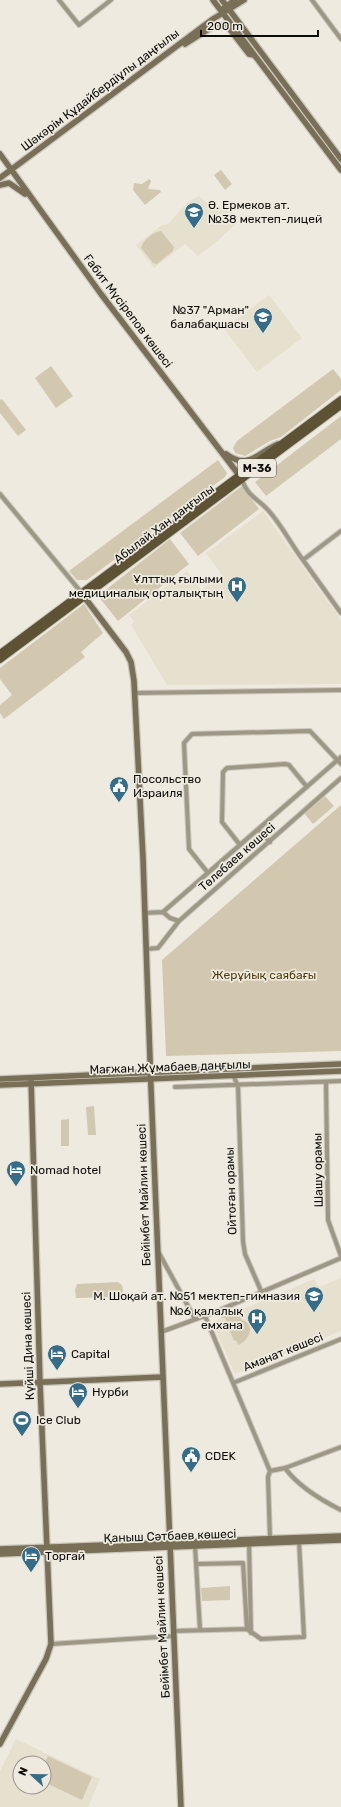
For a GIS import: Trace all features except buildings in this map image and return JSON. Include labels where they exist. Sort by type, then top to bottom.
[{"type":"main road","name":"Абылай Хан даңғылы","points":[[0,660],[341,399]]},
{"type":"main road","name":"Абылай Хан даңғылы","points":[[240,477],[341,406]]},
{"type":"main road","name":"Абылай Хан даңғылы","points":[[0,653],[83,595]]},
{"type":"street","points":[[59,0],[79,25],[105,2],[111,0]]},
{"type":"street","points":[[213,0],[341,170]]},
{"type":"street","points":[[222,0],[341,159]]},
{"type":"street","name":"Шәкәрім Құдайбердіұлы даңғылы","points":[[228,8],[235,0]]},
{"type":"street","name":"Шәкәрім Құдайбердіұлы даңғылы","points":[[0,178],[222,12],[244,0]]},
{"type":"street","points":[[312,0],[341,38]]},
{"type":"street","points":[[177,46],[183,46],[212,28],[224,25],[229,28],[249,54],[254,55]]},
{"type":"street","name":"Ғабит Мүсірепов көшесі","points":[[0,154],[35,204],[240,477]]},
{"type":"street","points":[[0,185],[4,183],[12,184],[35,204]]},
{"type":"street","points":[[220,450],[233,460],[249,461],[272,446],[284,442]]},
{"type":"street","points":[[240,477],[245,489],[253,498],[268,510],[341,612]]},
{"type":"street","points":[[0,494],[83,595]]},
{"type":"street","points":[[303,560],[341,531]]},
{"type":"street","name":"Бейімбет Майлин көшесі","points":[[83,595],[128,657],[133,670],[135,693],[147,949],[150,1075],[181,1807]]},
{"type":"street","points":[[135,693],[341,690]]},
{"type":"street","points":[[208,873],[189,849],[184,743],[192,734],[310,731],[341,764]]},
{"type":"street","points":[[163,912],[341,757]]},
{"type":"street","points":[[240,845],[222,822],[223,772],[227,768],[285,764],[288,765],[307,787]]},
{"type":"street","name":"Төлебаев көшесі","points":[[147,949],[158,948],[179,921],[341,778]]},
{"type":"street","points":[[258,829],[270,842]]},
{"type":"street","points":[[145,912],[163,912],[170,918],[179,921]]},
{"type":"street","name":"Мағжан Жұмабаев даңғылы","points":[[0,1085],[31,1081],[341,1064]]},
{"type":"street","name":"Мағжан Жұмабаев даңғылы","points":[[150,1075],[233,1076],[341,1071]]},
{"type":"street","points":[[233,1076],[238,1086]]},
{"type":"street","name":"Мағжан Жұмабаев даңғылы","points":[[0,1078],[31,1081]]},
{"type":"street","name":"Күйші Дина көшесі","points":[[0,1744],[46,1659],[51,1644],[40,1383],[31,1081]]},
{"type":"street","points":[[176,1087],[238,1086],[341,1081]]},
{"type":"street","name":"Шашу орамы","points":[[326,1082],[328,1220],[341,1257]]},
{"type":"street","name":"Ойтоған орамы","points":[[238,1086],[243,1241],[245,1254],[262,1293]]},
{"type":"street","points":[[157,1250],[195,1319]]},
{"type":"street","points":[[161,1332],[262,1293],[341,1257]]},
{"type":"street","points":[[205,1316],[270,1471],[268,1477],[270,1538]]},
{"type":"street","name":"Аманат көшесі","points":[[233,1383],[341,1339]]},
{"type":"street","points":[[0,1384],[163,1377]]},
{"type":"street","points":[[270,1471],[285,1468],[341,1447]]},
{"type":"street","points":[[285,1468],[297,1482],[330,1505],[341,1510]]},
{"type":"street","name":"Қаныш Сәтбаев көшесі","points":[[169,1545],[195,1546],[249,1542],[270,1538],[341,1536]]},
{"type":"street","name":"Қаныш Сәтбаев көшесі","points":[[0,1554],[47,1550],[341,1540]]},
{"type":"street","points":[[197,1564],[243,1563],[247,1629],[261,1640],[304,1637],[299,1541]]},
{"type":"street","points":[[249,1542],[251,1633]]},
{"type":"street","points":[[195,1546],[200,1630]]},
{"type":"street","name":"Қаныш Сәтбаев көшесі","points":[[0,1549],[47,1550]]},
{"type":"street","points":[[51,1644],[200,1630],[247,1629]]},
{"type":"shaded area","name":"Ә. Ермеков ат. №38 мектеп-лицей","points":[[199,196],[216,211],[226,204],[239,221],[214,244],[198,256],[185,244],[154,268],[136,245],[162,225],[168,224],[188,202]]},
{"type":"shaded area","name":"№37 \"Арман\" балабақшасы","points":[[269,295],[302,338],[257,372],[224,329]]},
{"type":"shaded area","name":"Ұлттық ғылыми медициналық орталықтың","points":[[263,511],[341,620],[341,684],[167,685],[131,625],[134,622],[129,615],[187,571],[201,590],[222,575],[206,553]]},
{"type":"shaded area","points":[[341,1278],[341,1331],[235,1374],[212,1322],[314,1279],[319,1287]]},
{"type":"shaded area","points":[[16,1739],[50,1755],[12,1755],[12,1795],[52,1795],[52,1756],[100,1779],[88,1807],[0,1807],[0,1771]]},
{"type":"green space","points":[[221,170],[232,184],[225,190],[214,175]]},
{"type":"green space","points":[[149,179],[151,181],[148,189],[160,190],[161,192],[145,205],[133,190],[134,183],[142,184]]},
{"type":"green space","points":[[161,231],[174,247],[173,251],[157,264],[153,263],[141,248],[149,237]]},
{"type":"green space","points":[[51,366],[73,396],[56,408],[35,378]]},
{"type":"green space","points":[[333,369],[341,379],[341,390],[281,437],[270,441],[245,456],[235,453],[233,448],[237,441]]},
{"type":"green space","points":[[2,399],[26,430],[18,436],[0,413],[0,400]]},
{"type":"green space","points":[[341,416],[341,439],[266,496],[255,482]]},
{"type":"green space","points":[[218,460],[227,473],[225,477],[87,580],[77,580],[69,571]]},
{"type":"green space","points":[[242,486],[259,509],[198,556],[180,533]]},
{"type":"green space","points":[[170,539],[189,564],[118,621],[98,596]]},
{"type":"green space","points":[[84,604],[103,633],[81,652],[85,657],[4,719],[0,713],[0,705],[12,695],[0,679],[0,668]]},
{"type":"green space","points":[[324,795],[334,806],[313,824],[304,813]]},
{"type":"green space","name":"Жерұйық саябағы","points":[[341,805],[341,1051],[166,1056],[162,960]]},
{"type":"green space","points":[[94,1106],[96,1135],[88,1135],[86,1107]]},
{"type":"green space","points":[[69,1119],[69,1146],[61,1146],[61,1120]]},
{"type":"green space","points":[[118,1282],[122,1285],[123,1289],[123,1294],[120,1297],[76,1298],[75,1290],[77,1284]]},
{"type":"green space","points":[[237,1311],[242,1320],[247,1322],[250,1329],[248,1337],[245,1341],[238,1345],[236,1340],[234,1341],[225,1318],[220,1318]]},
{"type":"green space","points":[[230,1586],[230,1600],[202,1601],[201,1588]]},
{"type":"green space","points":[[52,1758],[92,1777],[82,1800],[52,1786]]},
{"type":"place","name":"Ә. Ермеков ат. №38 мектеп-лицей","points":[[194,229]]},
{"type":"place","name":"№37 \"Арман\" балабақшасы","points":[[263,334]]},
{"type":"place","name":"Ұлттық ғылыми медициналық орталықтың","points":[[237,603]]},
{"type":"place","name":"Посольство Израиля","points":[[119,803]]},
{"type":"place","name":"Nomad hotel","points":[[16,1187]]},
{"type":"place","name":"М. Шоқай ат. №51 мектеп-гимназия","points":[[314,1313]]},
{"type":"place","name":"№6 қалалық емхана","points":[[257,1335]]},
{"type":"place","name":"Capital","points":[[57,1371]]},
{"type":"place","name":"Нурби","points":[[78,1409]]},
{"type":"place","name":"Ice Club","points":[[22,1437]]},
{"type":"place","name":"CDEK","points":[[191,1473]]},
{"type":"place","name":"Торгай","points":[[31,1573]]}]
